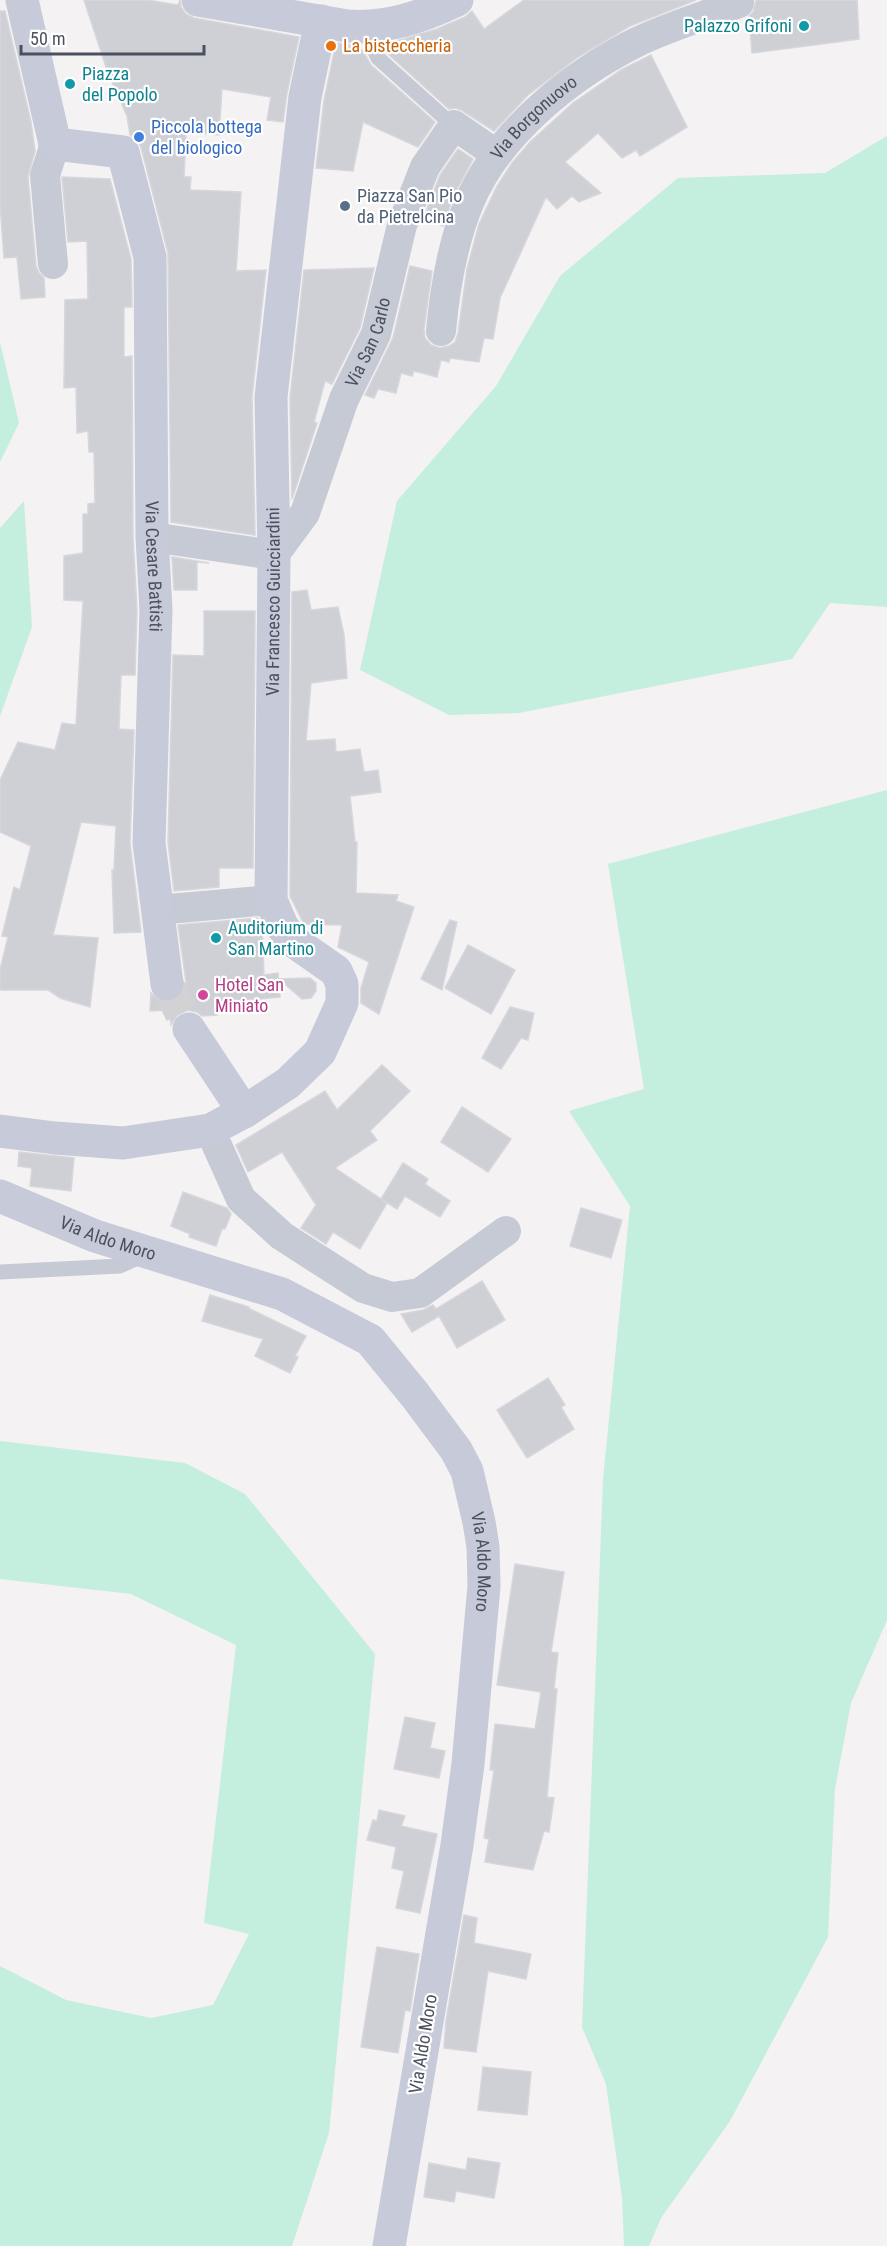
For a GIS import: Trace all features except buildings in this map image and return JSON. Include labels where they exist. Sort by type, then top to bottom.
[{"type":"main road","points":[[22,0],[55,144]]},
{"type":"main road","points":[[198,0],[366,28],[413,19],[457,0]]},
{"type":"main road","name":"Via Francesco Guicciardini","points":[[244,1112],[288,1083],[320,1052],[342,1003],[342,984],[336,971],[293,941],[282,926],[271,900],[274,555],[271,397],[300,97],[321,21]]},
{"type":"main road","name":"Via Cesare Battisti","points":[[55,144],[123,152],[150,257],[152,537],[156,610],[148,843],[167,984]]},
{"type":"main road","points":[[0,1131],[123,1143],[210,1130],[244,1112],[189,1029]]},
{"type":"main road","name":"Via Aldo Moro","points":[[0,1196],[95,1236],[282,1294],[370,1340],[456,1450],[467,1471],[483,1547],[484,1586],[468,1764],[457,1845],[389,2246]]},
{"type":"street","name":"Via Borgonuovo","points":[[441,332],[446,280],[459,232],[469,201],[496,154],[545,102],[574,81],[637,43],[739,3],[739,0]]},
{"type":"street","points":[[451,123],[496,154]]},
{"type":"street","name":"Via San Carlo","points":[[274,555],[305,513],[344,399],[376,334],[402,225],[425,167],[451,123]]},
{"type":"street","points":[[53,264],[45,175],[55,144]]},
{"type":"street","points":[[152,537],[274,555]]},
{"type":"street","points":[[157,910],[271,900]]},
{"type":"street","points":[[210,1130],[241,1199],[282,1236],[363,1288],[392,1297],[420,1293],[506,1231]]},
{"type":"lane","points":[[366,28],[378,58],[451,123]]},
{"type":"lane","points":[[0,1272],[120,1266],[149,1253]]},
{"type":"green space","points":[[887,136],[887,607],[830,603],[792,659],[519,713],[449,715],[360,670],[397,501],[496,386],[560,276],[678,178],[825,173]]},
{"type":"green space","points":[[0,342],[19,423],[0,462]]},
{"type":"green space","points":[[24,501],[32,627],[0,716],[0,528]]},
{"type":"green space","points":[[887,790],[887,1620],[851,1703],[835,1789],[828,1937],[730,2121],[661,2218],[649,2246],[624,2246],[622,2197],[606,2084],[582,2027],[603,1480],[630,1206],[569,1111],[644,1089],[608,864]]},
{"type":"green space","points":[[0,1441],[185,1463],[245,1494],[375,1654],[329,2133],[292,2246],[0,2246],[0,1966],[66,2000],[151,2018],[213,2005],[249,1934],[204,1923],[236,1645],[131,1594],[0,1579]]},
{"type":"tunnel","points":[[167,984],[189,1029]]},
{"type":"place","name":"Palazzo Grifoni","points":[[804,26]]},
{"type":"place","name":"La bisteccheria","points":[[331,46]]},
{"type":"place","name":"Piazza del Popolo","points":[[70,84]]},
{"type":"place","name":"Piccola bottega del biologico","points":[[139,137]]},
{"type":"place","name":"Piazza San Pio da Pietrelcina","points":[[345,206]]},
{"type":"place","name":"Auditorium di San Martino","points":[[216,938]]},
{"type":"place","name":"Hotel San Miniato","points":[[203,995]]}]
